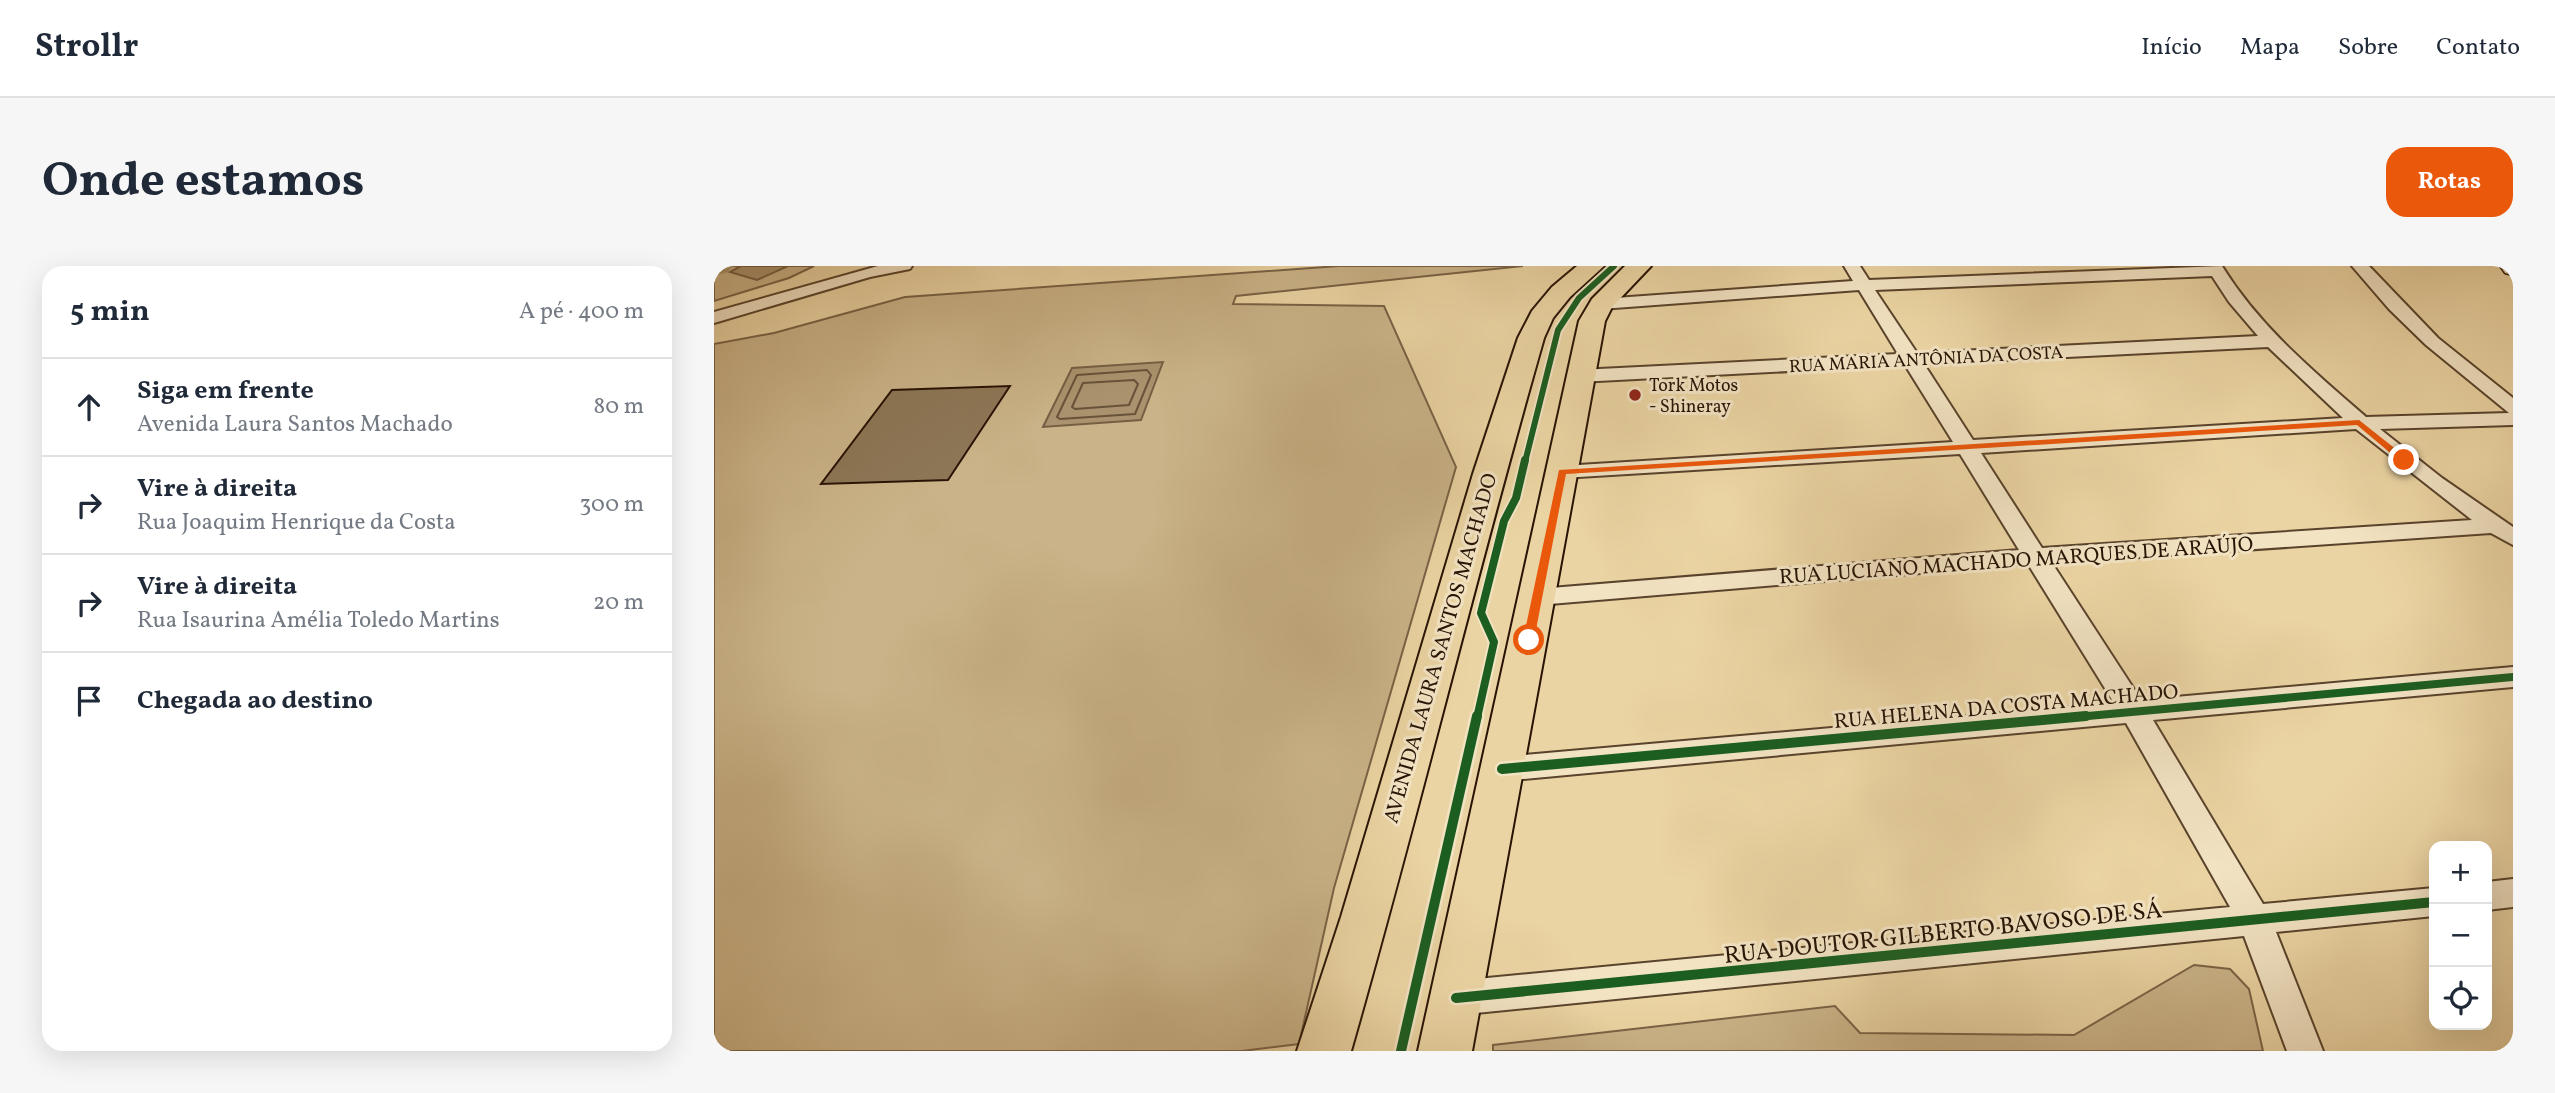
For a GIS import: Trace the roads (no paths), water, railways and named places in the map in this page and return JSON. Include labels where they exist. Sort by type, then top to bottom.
[{"type":"main road","points":[[1445,1051],[1538,597],[1579,376],[1592,321],[1613,280]]},
{"type":"main road","name":"AVENIDA LAURA SANTOS MACHADO","points":[[1324,1051],[1365,916],[1489,474],[1531,338],[1541,316],[1561,292],[1613,280]]},
{"type":"street","points":[[714,317],[867,273],[904,266]]},
{"type":"street","points":[[2360,266],[2386,299],[2424,336],[2513,408]]},
{"type":"street","points":[[1613,280],[1684,297],[1858,276],[2216,268],[2234,300],[2272,341],[2359,423],[2404,460],[2504,532]]},
{"type":"street","points":[[1858,276],[2134,712],[2255,921],[2305,1051]]},
{"type":"street","name":"RUA MARIA ANTÔNIA DA COSTA","points":[[1579,376],[2272,341]]},
{"type":"street","points":[[1562,472],[2359,423],[2513,419]]},
{"type":"street","name":"RUA LUCIANO MACHADO MARQUES DE ARAÚJO","points":[[1538,597],[2036,556],[2504,532]]},
{"type":"street","name":"RUA HELENA DA COSTA MACHADO","points":[[1502,769],[2513,677]]},
{"type":"street","points":[[2492,895],[2513,893]]},
{"type":"street","name":"RUA DOUTOR GILBERTO BAVOSO DE SÁ","points":[[1456,998],[2429,903]]},
{"type":"water","points":[[741,266],[788,266],[757,280],[730,272]]},
{"type":"water","points":[[1163,362],[1141,420],[1043,427],[1072,368]]},
{"type":"waterway","points":[[714,268],[719,266]]},
{"type":"place","name":"Tork Motos - Shineray","points":[[1635,395]]}]
